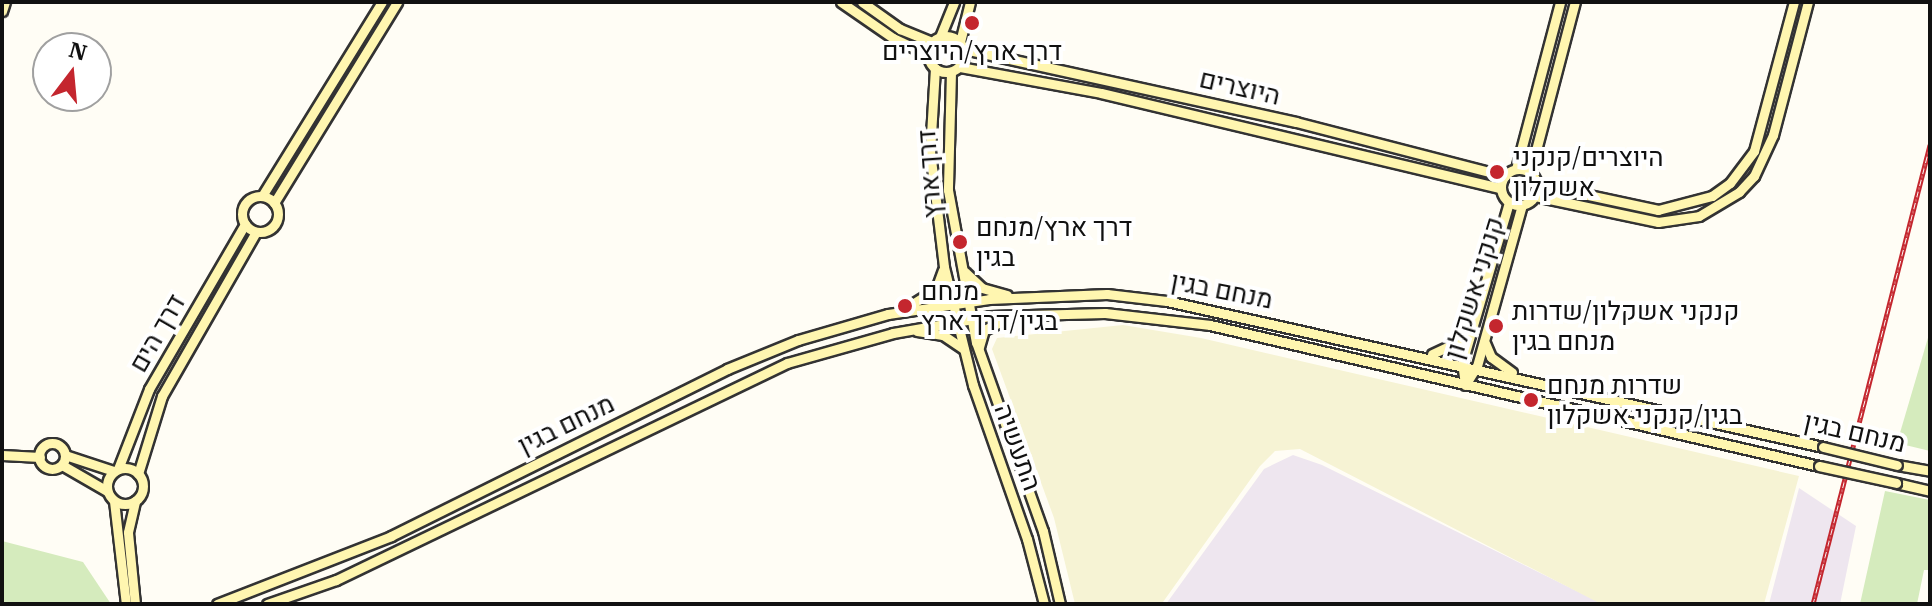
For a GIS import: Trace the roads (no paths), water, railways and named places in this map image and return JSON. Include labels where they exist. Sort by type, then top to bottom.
[{"type":"street","points":[[2,11],[5,2]]},
{"type":"street","points":[[262,196],[274,203],[278,214],[273,226],[256,232],[245,224],[244,205],[262,196],[382,2]]},
{"type":"street","points":[[274,203],[397,2]]},
{"type":"street","points":[[841,2],[881,30],[928,54],[935,68]]},
{"type":"street","points":[[862,2],[900,29],[936,40]]},
{"type":"street","points":[[928,54],[954,2]]},
{"type":"street","points":[[962,45],[970,2]]},
{"type":"street","points":[[1516,169],[1530,173],[1537,184],[1535,196],[1522,205],[1509,202],[1501,188],[1505,176],[1516,169],[1560,2]]},
{"type":"street","points":[[1530,173],[1575,2]]},
{"type":"street","points":[[1537,184],[1658,210],[1712,196],[1744,168],[1754,151],[1794,2]]},
{"type":"street","points":[[1535,196],[1658,222],[1699,216],[1739,192],[1754,176],[1773,135],[1808,2]]},
{"type":"street","name":"היוצרים","points":[[936,40],[1308,125],[1505,176]]},
{"type":"street","name":"דרך ארץ","points":[[962,45],[956,69],[948,190],[972,319]]},
{"type":"street","name":"היוצרים","points":[[935,68],[1101,93],[1501,188]]},
{"type":"street","name":"דרך ארץ","points":[[935,68],[930,151],[944,267],[953,303]]},
{"type":"street","name":"קנקני אשקלון","points":[[1465,385],[1462,363],[1509,202]]},
{"type":"street","name":"קנקני אשקלון","points":[[1465,385],[1477,366],[1522,205]]},
{"type":"street","name":"דרך הים","points":[[116,470],[149,389],[245,224]]},
{"type":"street","name":"דרך הים","points":[[138,474],[162,396],[256,232]]},
{"type":"street","points":[[888,314],[928,297],[944,267]]},
{"type":"street","points":[[962,267],[982,288],[1018,297]]},
{"type":"street","name":"מנחם בגין","points":[[217,604],[391,536],[727,369],[839,326],[953,303],[1018,297],[1107,294],[1167,301],[1424,354],[1930,471]]},
{"type":"street","name":"התעשיה","points":[[953,303],[964,349],[1044,604]]},
{"type":"street","points":[[978,350],[984,330],[1028,313]]},
{"type":"street","name":"מנחם בגין","points":[[267,604],[336,580],[787,363],[893,333],[957,321],[1028,313],[1105,313],[1198,323],[1930,491]]},
{"type":"street","name":"התעשיה","points":[[972,319],[978,350],[1043,531],[1060,604]]},
{"type":"street","points":[[893,333],[943,335],[964,349]]},
{"type":"street","points":[[1424,354],[1452,349],[1470,335]]},
{"type":"street","points":[[1485,340],[1491,357],[1526,378]]},
{"type":"street","points":[[40,457],[51,444],[64,460],[107,491],[114,501],[126,604]]},
{"type":"street","points":[[2,455],[40,457],[50,469],[64,460],[138,474],[143,490],[135,501],[128,532],[134,599],[145,604]]},
{"type":"street","points":[[107,491],[116,470]]},
{"type":"street","points":[[114,501],[135,501]]},
{"type":"railway","points":[[1813,604],[1930,145]]},
{"type":"place","name":"דרך ארץ/היוצרים","points":[[972,23]]},
{"type":"place","name":"היוצרים/קנקני אשקלון","points":[[1497,172]]},
{"type":"place","name":"דרך ארץ/מנחם בגין","points":[[960,242]]},
{"type":"place","name":"מנחם בגין/דרך ארץ","points":[[905,306]]},
{"type":"place","name":"קנקני אשקלון/שדרות מנחם בגין","points":[[1496,326]]},
{"type":"place","name":"שדרות מנחם בגין/קנקני אשקלון","points":[[1531,400]]}]
